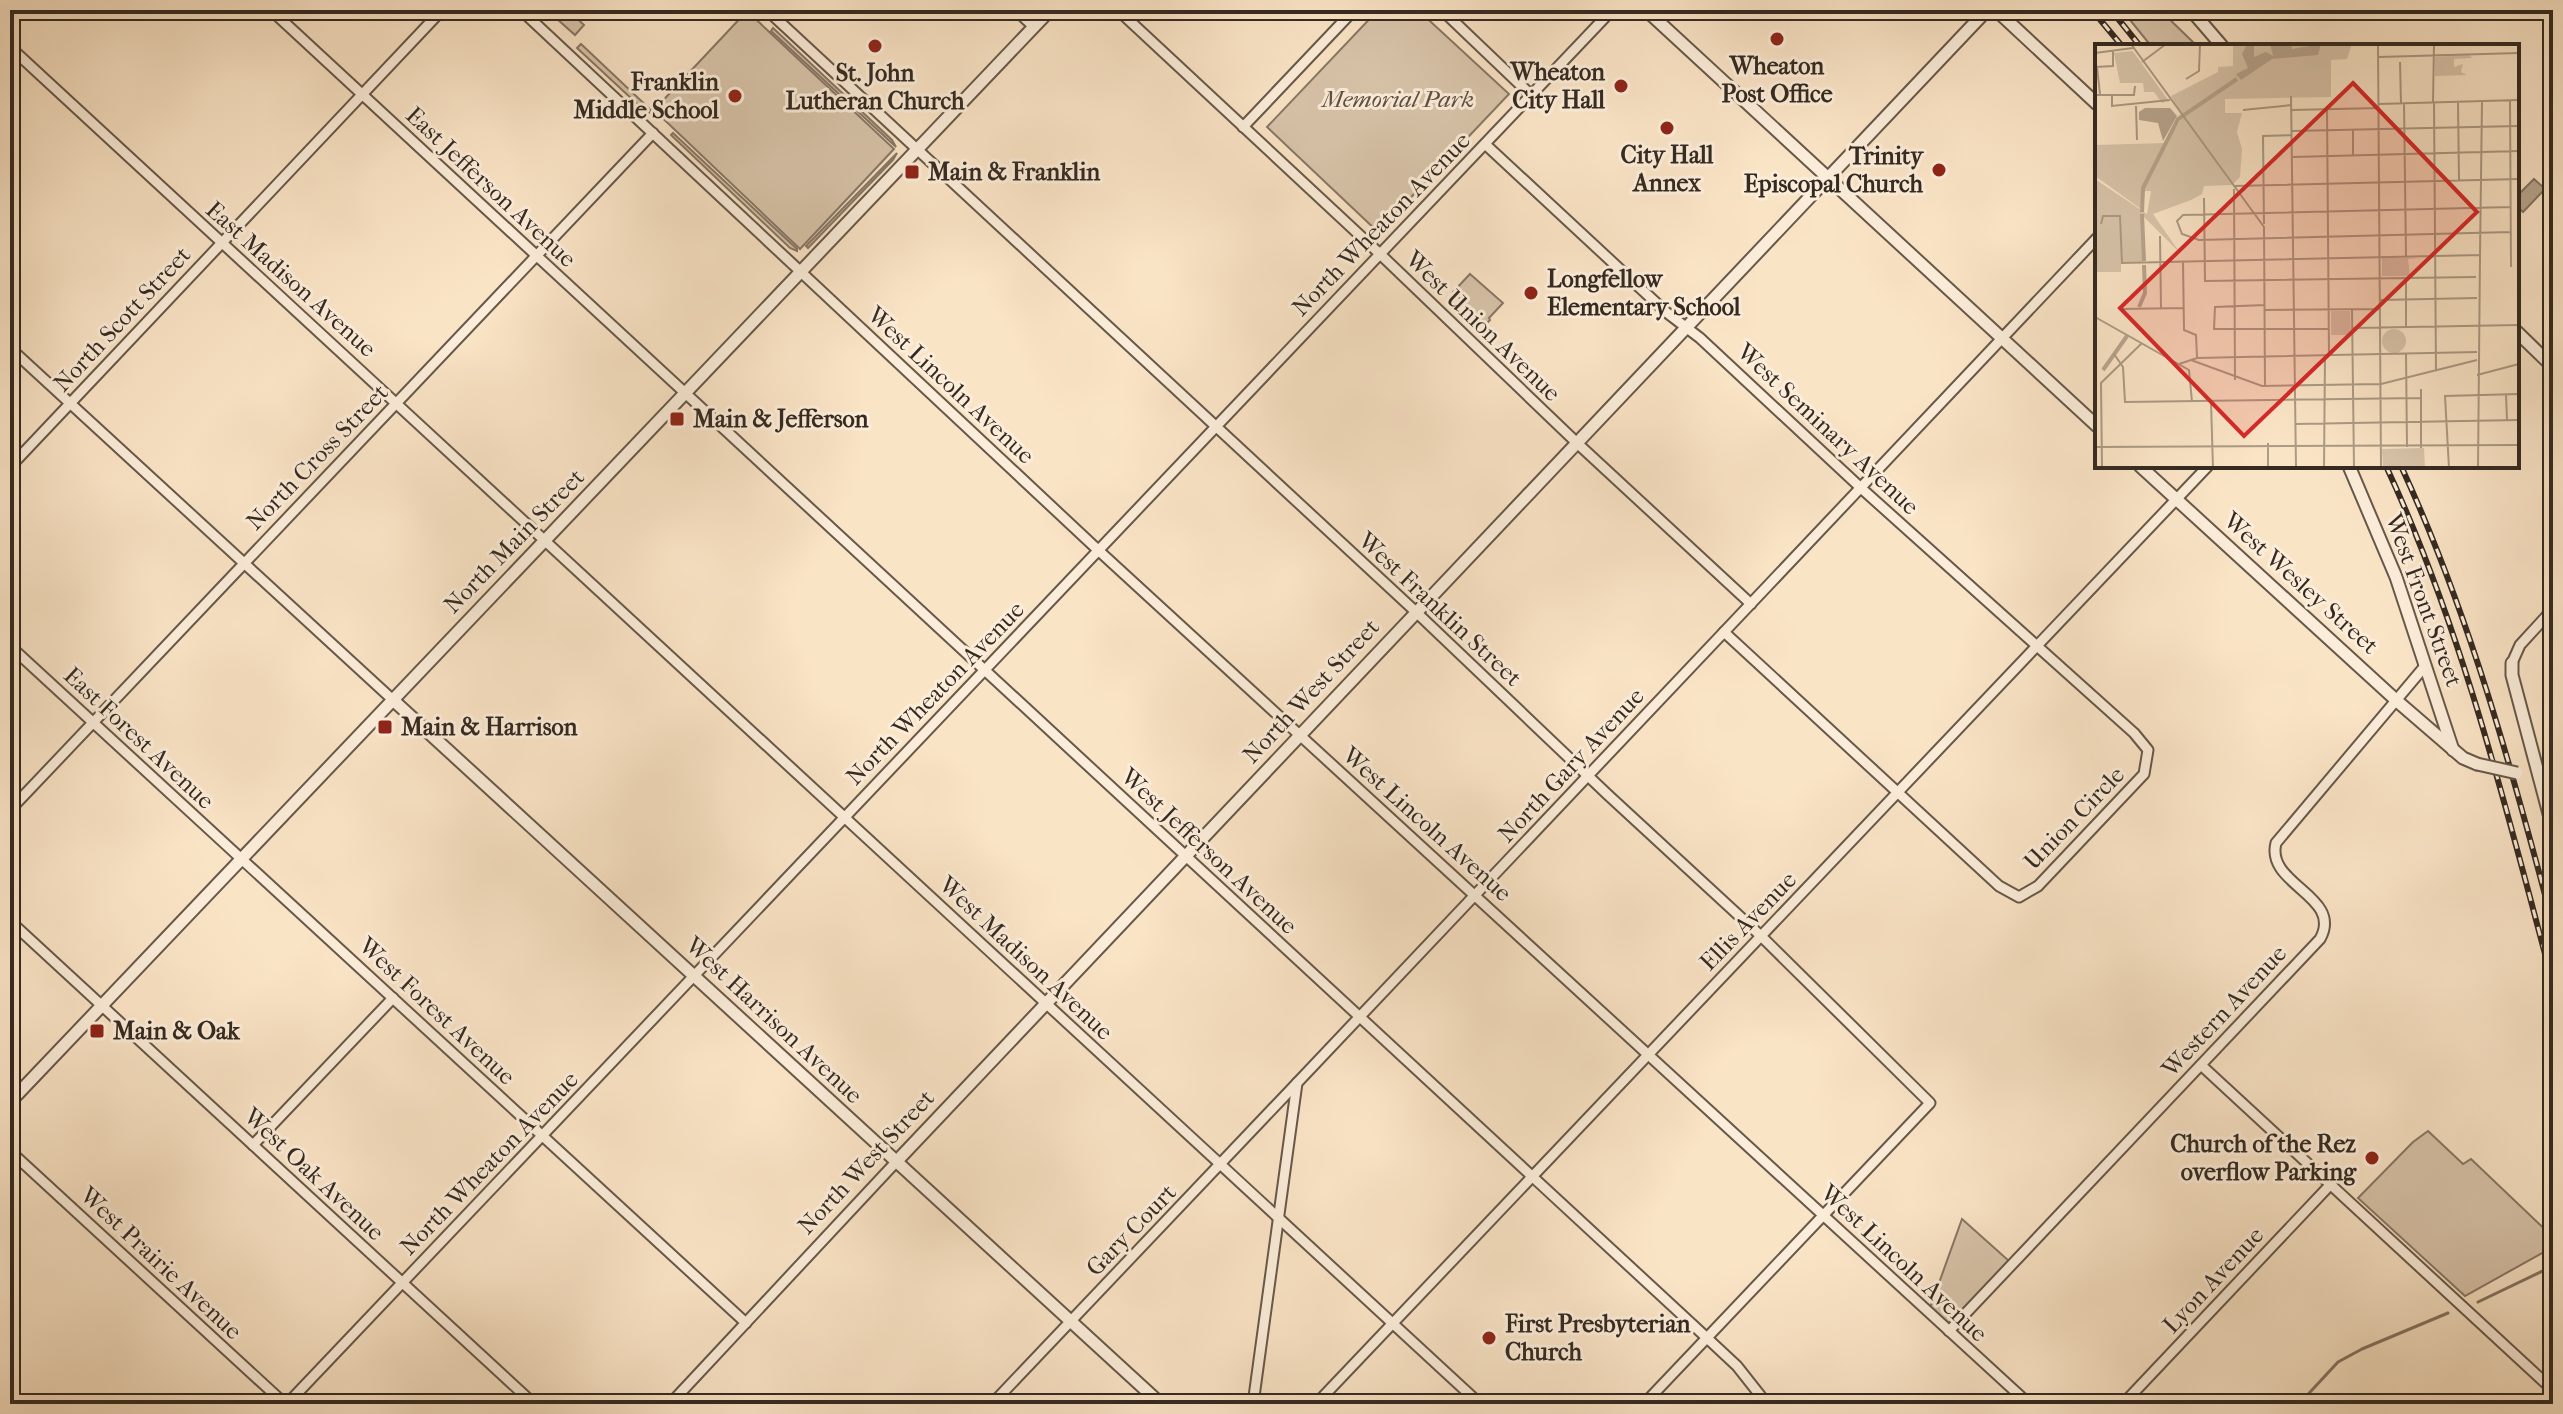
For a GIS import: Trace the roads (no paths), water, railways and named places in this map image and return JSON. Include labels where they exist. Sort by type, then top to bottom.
[{"type":"street","name":"East Jefferson Avenue","points":[[271,10],[684,394]]},
{"type":"street","name":"North Scott Street","points":[[10,467],[442,10]]},
{"type":"street","name":"West Lincoln Avenue","points":[[521,10],[1098,550],[2029,1404]]},
{"type":"street","name":"West Franklin Street","points":[[768,10],[1761,936],[1930,1103],[1823,1215]]},
{"type":"street","points":[[1016,10],[1034,27]]},
{"type":"street","name":"North Main Street","points":[[10,1102],[1050,10]]},
{"type":"street","name":"West Union Avenue","points":[[1118,10],[1751,604]]},
{"type":"street","points":[[1442,10],[1531,95]]},
{"type":"street","name":"North Wheaton Avenue","points":[[286,1404],[1612,10]]},
{"type":"street","points":[[1650,13],[1669,10]]},
{"type":"street","name":"North West Street","points":[[670,1404],[1987,10]]},
{"type":"street","points":[[1996,10],[2095,102]]},
{"type":"street","points":[[2191,10],[2220,44]]},
{"type":"street","points":[[1243,127],[1348,12]]},
{"type":"street","points":[[1650,13],[2095,424]]},
{"type":"street","name":"East Madison Avenue","points":[[10,47],[220,244],[545,540]]},
{"type":"street","name":"North Cross Street","points":[[10,810],[653,133]]},
{"type":"street","name":"West Seminary Avenue","points":[[1485,144],[1666,312],[2037,646]]},
{"type":"street","name":"North Gary Avenue","points":[[1297,1083],[2095,240]]},
{"type":"street","points":[[2519,334],[2553,367]]},
{"type":"street","points":[[10,348],[393,700]]},
{"type":"street","name":"West Jefferson Avenue","points":[[684,394],[1707,1338],[1737,1366],[1767,1404]]},
{"type":"street","name":"West Wesley Street","points":[[2142,468],[2453,751],[2477,764],[2517,773],[2537,771]]},
{"type":"street","name":"Ellis Avenue","points":[[1316,1404],[2206,468]]},
{"type":"street","name":"West Front Street","points":[[2350,468],[2396,577],[2453,751]]},
{"type":"street","name":"West Madison Avenue","points":[[545,540],[1480,1404]]},
{"type":"street","points":[[2553,609],[2520,645],[2512,663],[2512,675],[2553,829]]},
{"type":"street","points":[[1724,632],[1898,793]]},
{"type":"street","name":"East Forest Avenue","points":[[10,646],[242,859]]},
{"type":"street","name":"Union Circle","points":[[1898,793],[1999,886],[2019,897],[2038,886],[2129,790],[2144,774],[2148,750],[2134,733],[2037,646]]},
{"type":"street","points":[[2397,701],[2425,666]]},
{"type":"street","name":"West Harrison Avenue","points":[[393,700],[1161,1404]]},
{"type":"street","name":"Western Avenue","points":[[1949,1331],[2323,933],[2325,921],[2321,909],[2280,869],[2274,857],[2276,843],[2397,701]]},
{"type":"street","name":"West Forest Avenue","points":[[242,859],[746,1323]]},
{"type":"street","name":"West Oak Avenue","points":[[10,921],[534,1404]]},
{"type":"street","points":[[253,1145],[393,998]]},
{"type":"street","points":[[2201,1065],[2553,1390]]},
{"type":"street","points":[[1253,1404],[1297,1083]]},
{"type":"street","name":"Gary Court","points":[[992,1404],[1297,1083]]},
{"type":"street","name":"West Prairie Avenue","points":[[10,1151],[286,1404]]},
{"type":"street","name":"Lyon Avenue","points":[[2123,1404],[2331,1184]]},
{"type":"street","points":[[1644,1404],[1823,1215]]},
{"type":"waterway","points":[[2478,1302],[2553,1266]]},
{"type":"waterway","points":[[2299,1404],[2338,1362],[2448,1313]]},
{"type":"railway","points":[[2092,10],[2120,44]]},
{"type":"railway","points":[[2111,10],[2138,44]]},
{"type":"railway","points":[[2387,468],[2438,592],[2481,721],[2553,984]]},
{"type":"railway","points":[[2402,468],[2448,578],[2487,692],[2553,925]]},
{"type":"place","name":"Wheaton Post Office","points":[[1777,39]]},
{"type":"place","name":"St. John Lutheran Church","points":[[875,46]]},
{"type":"place","name":"Wheaton City Hall","points":[[1621,86]]},
{"type":"place","name":"Franklin Middle School","points":[[735,96]]},
{"type":"place","name":"City Hall Annex","points":[[1667,128]]},
{"type":"place","name":"Trinity Episcopal Church","points":[[1939,170]]},
{"type":"place","name":"Main & Franklin","points":[[912,172]]},
{"type":"place","name":"Longfellow Elementary School","points":[[1531,293]]},
{"type":"place","name":"Main & Jefferson","points":[[677,419]]},
{"type":"place","name":"Main & Harrison","points":[[385,727]]},
{"type":"place","name":"Main & Oak","points":[[97,1031]]},
{"type":"place","name":"Church of the Rez overflow Parking","points":[[2372,1158]]},
{"type":"place","name":"First Presbyterian Church","points":[[1489,1338]]},
{"type":"park label","name":"Memorial Park","points":[[1398,99]]}]
